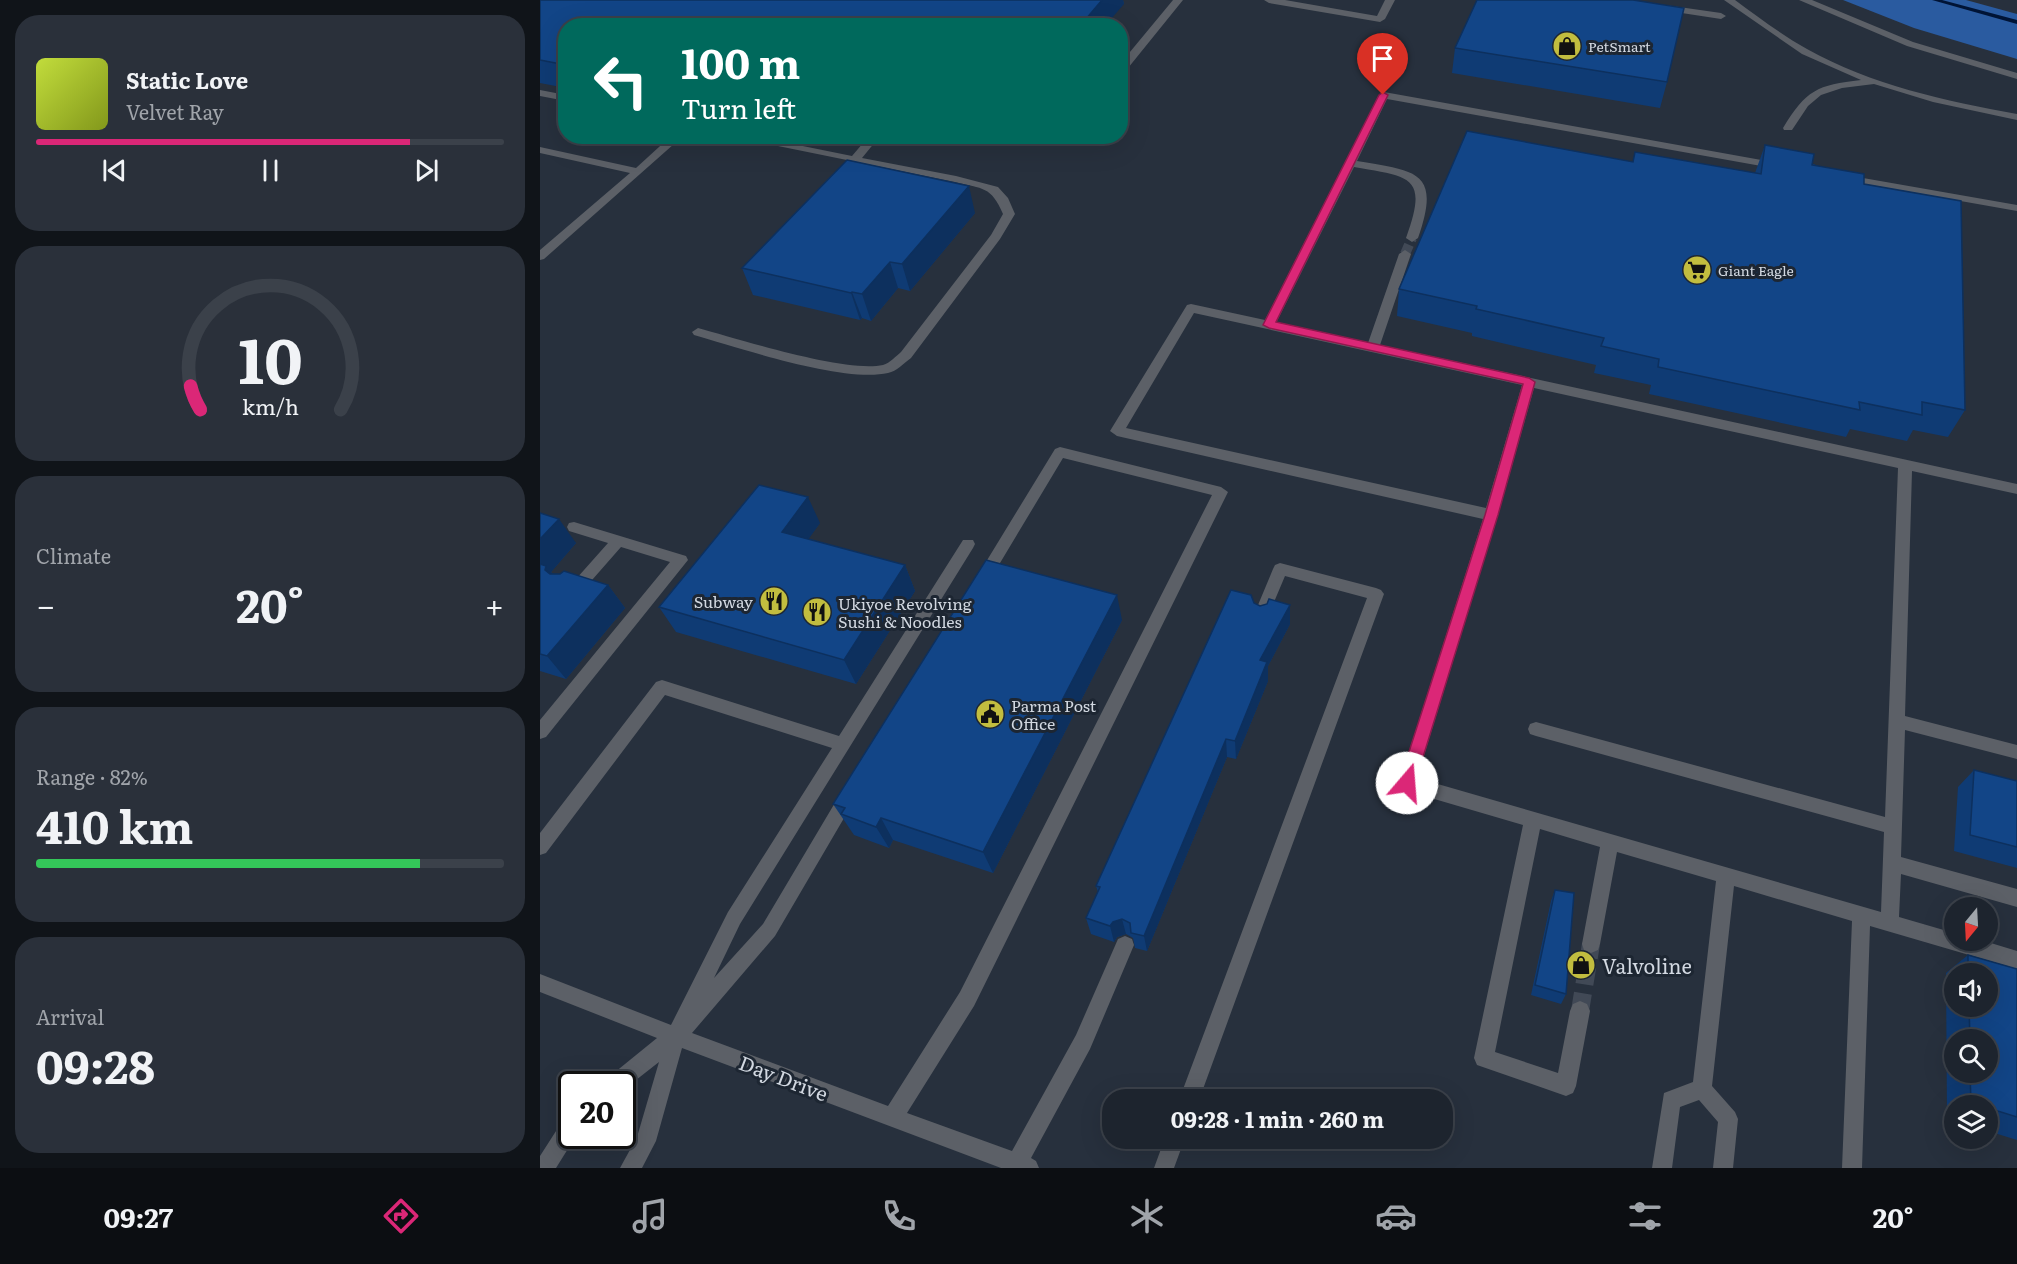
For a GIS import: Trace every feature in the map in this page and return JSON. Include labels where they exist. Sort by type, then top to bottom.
[{"type":"street","points":[[1128,61],[1178,0]]},
{"type":"street","points":[[1269,0],[1380,19],[1390,0]]},
{"type":"street","points":[[1729,0],[1807,52],[1879,81],[1941,101],[2017,117]]},
{"type":"street","points":[[1804,0],[1910,44],[2017,76]]},
{"type":"street","points":[[1657,7],[1721,16]]},
{"type":"street","points":[[1788,128],[1811,97],[1842,86],[1879,81]]},
{"type":"street","points":[[540,93],[558,96]]},
{"type":"street","points":[[1269,325],[1383,95],[1794,169]]},
{"type":"street","points":[[540,256],[669,144]]},
{"type":"street","points":[[698,332],[810,361],[862,370],[887,369],[906,355],[996,236],[1009,214],[1002,198],[993,189],[956,179],[774,144]]},
{"type":"street","points":[[854,160],[868,144]]},
{"type":"street","points":[[540,150],[638,172]]},
{"type":"street","points":[[1351,163],[1394,171],[1412,177],[1420,183],[1425,199],[1423,211],[1412,238]]},
{"type":"street","points":[[1829,175],[2017,208]]},
{"type":"street","points":[[1373,346],[1406,254]]},
{"type":"street","points":[[1491,515],[1117,431],[1191,308],[1373,346],[1905,466],[2017,489]]},
{"type":"street","points":[[1529,382],[1491,515],[1407,783],[2017,960]]},
{"type":"street","points":[[892,1118],[967,999],[1221,492],[1060,452],[972,596]]},
{"type":"street","points":[[1890,923],[1905,466]]},
{"type":"street","points":[[540,732],[681,560],[574,527]]},
{"type":"street","points":[[573,592],[618,541]]},
{"type":"street","points":[[630,1168],[646,1141],[676,1036],[734,918],[968,544]]},
{"type":"street","points":[[1193,1089],[1376,594],[1280,570],[1261,617]]},
{"type":"street","points":[[540,847],[662,687],[843,744]]},
{"type":"street","points":[[1898,721],[2017,752]]},
{"type":"street","points":[[1536,729],[1893,827]]},
{"type":"street","points":[[632,1071],[676,1036],[769,930],[855,785]]},
{"type":"street","points":[[1533,820],[1484,1058],[1566,1086],[1580,1011]]},
{"type":"street","points":[[1591,944],[1610,842]]},
{"type":"street","points":[[1892,863],[2017,898]]},
{"type":"street","points":[[1723,1168],[1728,1119],[1702,1089],[1726,876]]},
{"type":"street","points":[[1852,1168],[1861,915]]},
{"type":"street","points":[[1023,1166],[1083,1042],[1125,945]]},
{"type":"street","name":"Day Drive","points":[[540,983],[1023,1166]]},
{"type":"street","points":[[1662,1168],[1671,1100],[1702,1089]]},
{"type":"street","points":[[544,1168],[558,1146]]},
{"type":"street","points":[[1164,1168],[1171,1149]]},
{"type":"shaded area","points":[[1843,0],[1966,0],[2017,14],[2017,59],[1914,28]]},
{"type":"building","points":[[540,0],[1102,0],[1087,18],[558,18],[558,63],[540,60]]},
{"type":"building","points":[[1477,0],[1633,0],[1684,8],[1667,82],[1455,48]]},
{"type":"building","points":[[1467,131],[1633,162],[1635,152],[1761,174],[1765,145],[1814,154],[1812,165],[1864,174],[1864,184],[1961,201],[1965,410],[1922,402],[1922,415],[1859,402],[1860,410],[1658,367],[1659,359],[1601,346],[1604,338],[1399,289]]},
{"type":"building","points":[[847,160],[969,186],[902,264],[890,262],[862,294],[742,268]]},
{"type":"building","points":[[759,485],[808,497],[782,532],[905,565],[844,660],[659,607]]},
{"type":"building","points":[[540,513],[559,519],[540,539]]},
{"type":"building","points":[[986,560],[1117,595],[983,852],[881,818],[876,827],[841,814],[845,808],[833,804]]},
{"type":"building","points":[[540,564],[546,566],[545,570],[550,574],[560,574],[564,571],[608,585],[547,656],[540,654]]},
{"type":"building","points":[[1231,590],[1251,595],[1254,603],[1260,606],[1267,604],[1269,599],[1290,605],[1260,660],[1267,662],[1235,741],[1226,739],[1144,936],[1131,933],[1130,923],[1122,919],[1113,922],[1110,926],[1086,918],[1100,887],[1096,886]]},
{"type":"building","points":[[1974,770],[2017,781],[2017,847],[1970,835]]},
{"type":"building","points":[[1555,890],[1574,893],[1566,994],[1535,985]]},
{"type":"building","points":[[1968,955],[1996,963],[1968,963]]},
{"type":"building","points":[[1998,964],[2017,969],[2017,1117],[1998,1111],[1998,1095],[1971,1095],[1970,1083],[1998,1083],[1998,1029],[1970,1029],[1969,1017],[1998,1017]]},
{"type":"waterway","points":[[1935,0],[2017,22]]},
{"type":"tunnel","points":[[1405,254],[1412,238]]},
{"type":"tunnel","points":[[1580,1011],[1591,944]]},
{"type":"place","name":"PetSmart","points":[[1567,46]]},
{"type":"place","name":"Giant Eagle","points":[[1697,270]]},
{"type":"place","name":"Subway","points":[[774,601]]},
{"type":"place","name":"Ukiyoe Revolving Sushi & Noodles","points":[[817,612]]},
{"type":"place","name":"Parma Post Office","points":[[990,714]]},
{"type":"place","name":"Valvoline","points":[[1581,965]]},
{"type":"route","points":[[1383,95],[1269,325],[1529,382],[1491,515],[1407,783]]}]
